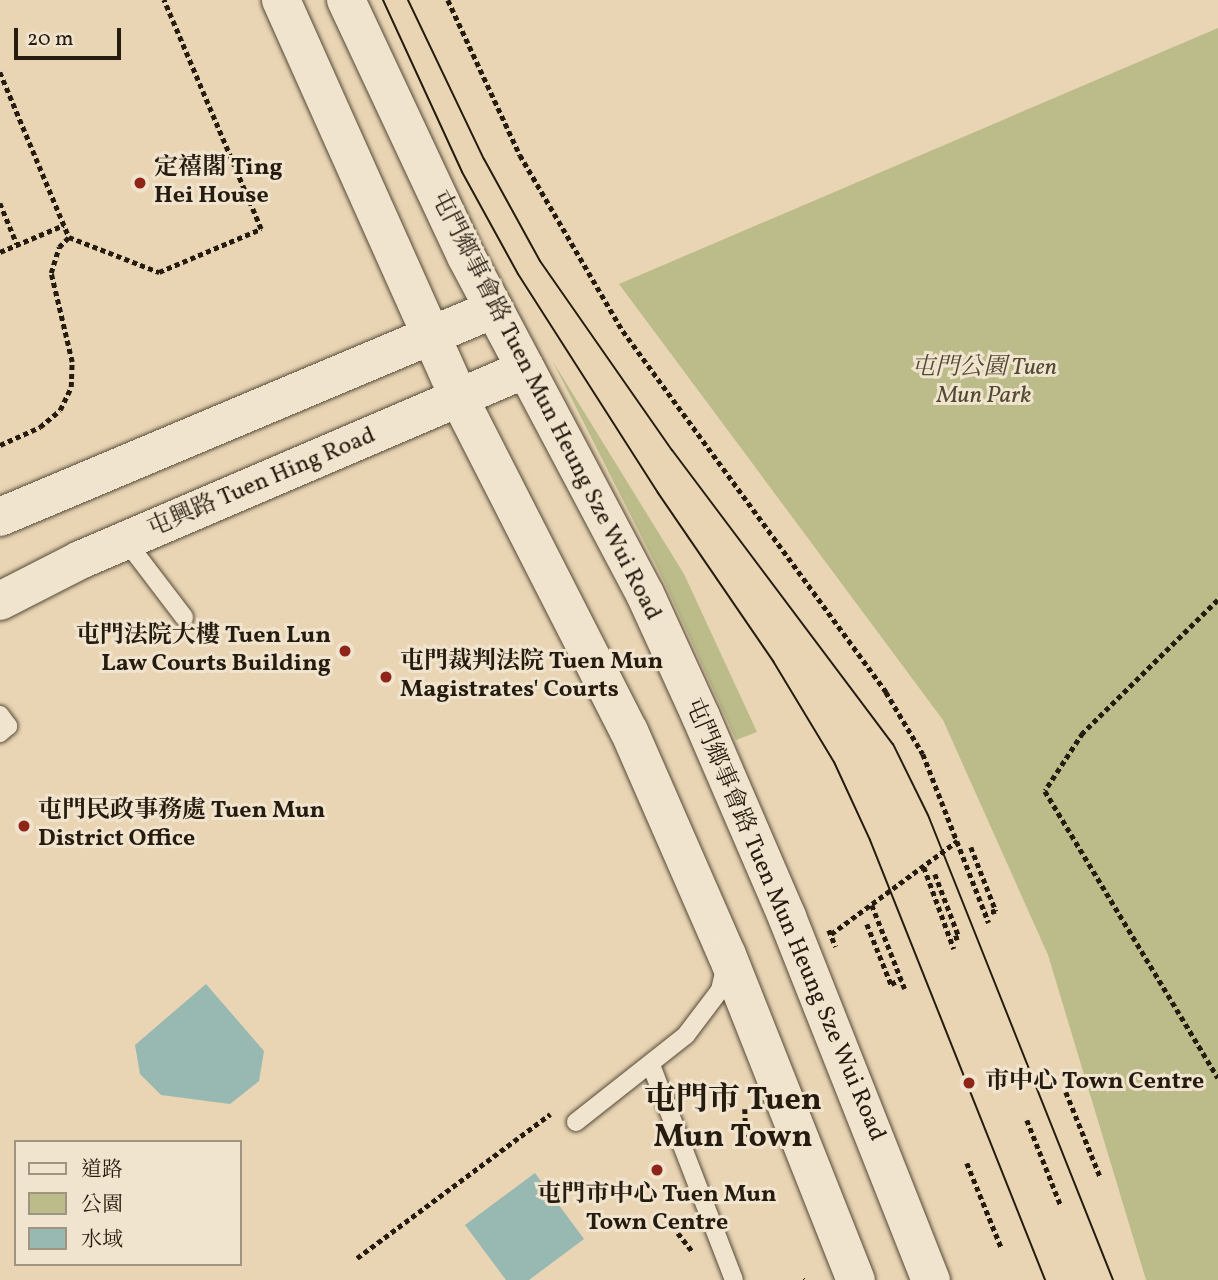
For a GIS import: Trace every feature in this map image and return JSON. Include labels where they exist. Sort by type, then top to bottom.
[{"type":"main road","points":[[281,0],[459,398],[629,731],[727,955],[856,1280]]},
{"type":"main road","name":"屯門鄉事會路 Tuen Mun Heung Sze Wui Road","points":[[346,0],[494,309],[645,594],[787,917],[931,1280]]},
{"type":"main road","points":[[0,517],[494,309]]},
{"type":"main road","name":"屯興路 Tuen Hing Road","points":[[0,601],[80,560],[526,369]]},
{"type":"main road","points":[[0,618],[80,560]]},
{"type":"lane","points":[[125,541],[184,617]]},
{"type":"lane","points":[[0,715],[8,726],[0,733]]},
{"type":"lane","points":[[576,1122],[651,1065],[707,1013],[720,990],[727,955]]},
{"type":"lane","points":[[651,1065],[734,1280]]},
{"type":"path","points":[[0,72],[69,237],[159,272],[261,229],[164,0]]},
{"type":"path","points":[[448,0],[520,155],[623,331],[887,692],[923,754],[989,923]]},
{"type":"path","points":[[0,203],[18,244]]},
{"type":"path","points":[[0,252],[64,225]]},
{"type":"path","points":[[0,445],[40,426],[60,410],[71,387],[72,362],[51,273],[59,247],[69,237]]},
{"type":"path","points":[[1218,600],[1083,733],[1045,792],[1218,1079]]},
{"type":"path","points":[[828,937],[957,841]]},
{"type":"path","points":[[971,847],[996,911],[986,914]]},
{"type":"path","points":[[924,867],[954,949]]},
{"type":"path","points":[[935,874],[959,937],[950,940]]},
{"type":"path","points":[[872,905],[905,989]]},
{"type":"path","points":[[867,924],[891,984],[901,979]]},
{"type":"path","points":[[829,930],[836,947]]},
{"type":"path","points":[[1066,1092],[1100,1176]]},
{"type":"path","points":[[745,1109],[746,1137]]},
{"type":"path","points":[[357,1258],[554,1111]]},
{"type":"path","points":[[1027,1120],[1061,1206]]},
{"type":"path","points":[[967,1163],[1002,1249]]},
{"type":"green space","name":"屯門公園 Tuen Mun Park","points":[[1218,28],[1218,1280],[1146,1280],[1048,955],[943,720],[619,284]]},
{"type":"green space","points":[[552,360],[684,574],[757,732],[736,740],[665,583]]},
{"type":"water","points":[[206,984],[264,1051],[259,1081],[230,1104],[161,1095],[140,1074],[135,1045]]},
{"type":"water","points":[[535,1173],[584,1239],[529,1280],[506,1280],[465,1225]]},
{"type":"tram line","points":[[383,0],[462,172],[518,274],[658,493],[773,661],[834,762],[870,840],[1045,1280]]},
{"type":"tram line","points":[[408,0],[484,159],[540,261],[672,450],[893,744],[928,815],[1113,1280]]},
{"type":"place","name":"定禧閣 Ting Hei House","points":[[140,183]]},
{"type":"place","name":"屯門法院大樓 Tuen Lun Law Courts Building","points":[[345,651]]},
{"type":"place","name":"屯門裁判法院 Tuen Mun Magistrates' Courts","points":[[386,677]]},
{"type":"place","name":"屯門民政事務處 Tuen Mun District Office","points":[[24,826]]},
{"type":"place","name":"市中心 Town Centre","points":[[969,1083]]},
{"type":"place","name":"屯門市中心 Tuen Mun Town Centre","points":[[657,1170]]},
{"type":"district","name":"屯門市 Tuen Mun Town","points":[[733,1120]]}]
